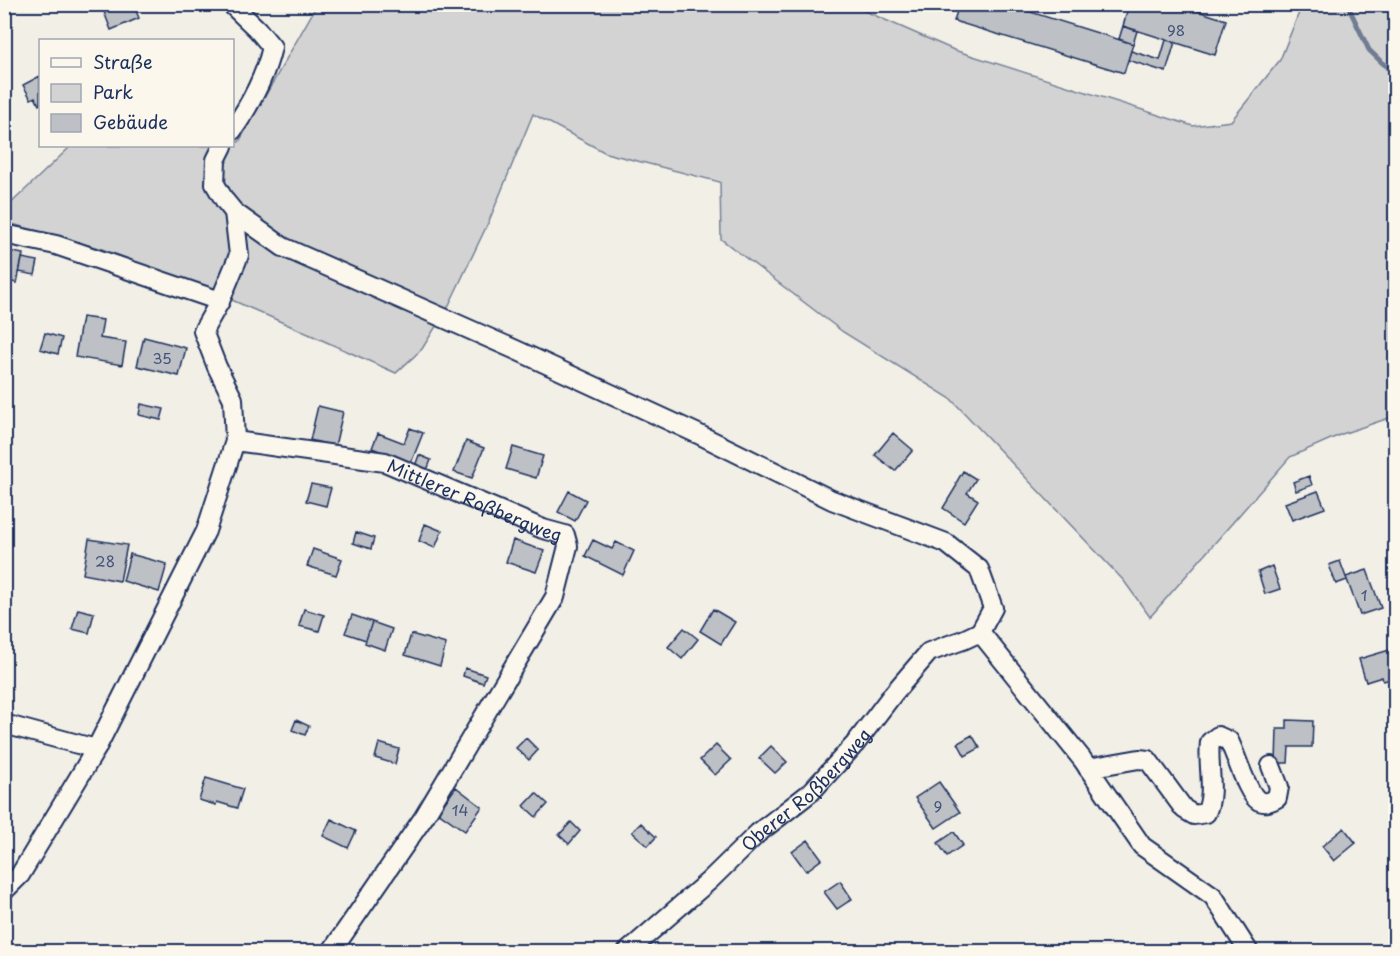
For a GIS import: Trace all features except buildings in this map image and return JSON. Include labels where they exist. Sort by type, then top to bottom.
[{"type":"street","points":[[231,4],[257,28],[272,47],[267,67],[253,98],[234,128]]},
{"type":"street","points":[[222,147],[216,160],[214,174],[215,184],[225,201],[234,212],[283,246],[698,434],[832,500],[946,543],[979,569],[993,608],[980,632],[1088,768],[1142,846],[1213,896],[1249,951]]},
{"type":"street","points":[[4,891],[20,875],[96,749],[206,531],[235,441],[233,399],[217,368],[203,331],[220,301],[239,255],[234,212]]},
{"type":"street","points":[[4,234],[56,244],[220,301]]},
{"type":"street","name":"Mittlerer Roßbergweg","points":[[235,441],[385,462],[543,529],[565,535],[568,546],[555,597],[424,817],[331,951]]},
{"type":"street","name":"Oberer Roßbergweg","points":[[627,951],[710,880],[758,834],[810,792],[855,744],[929,652],[980,632]]},
{"type":"street","points":[[4,724],[96,749]]},
{"type":"street","points":[[1088,768],[1139,759],[1148,760],[1184,809],[1194,815],[1206,813],[1210,804],[1208,758],[1210,742],[1218,736],[1229,741],[1250,790],[1258,800],[1268,803],[1277,798],[1279,787],[1271,766]]},
{"type":"green space","points":[[317,5],[851,5],[954,50],[1193,126],[1231,121],[1280,60],[1302,5],[1395,5],[1395,416],[1342,434],[1290,457],[1150,617],[1124,581],[951,399],[843,332],[721,239],[720,182],[606,153],[533,114],[489,221],[448,307],[422,349],[396,373],[205,288],[102,249],[5,222],[4,210],[70,147],[234,147],[234,141],[239,142]]},
{"type":"waterway","points":[[1347,4],[1369,50],[1396,76]]}]
